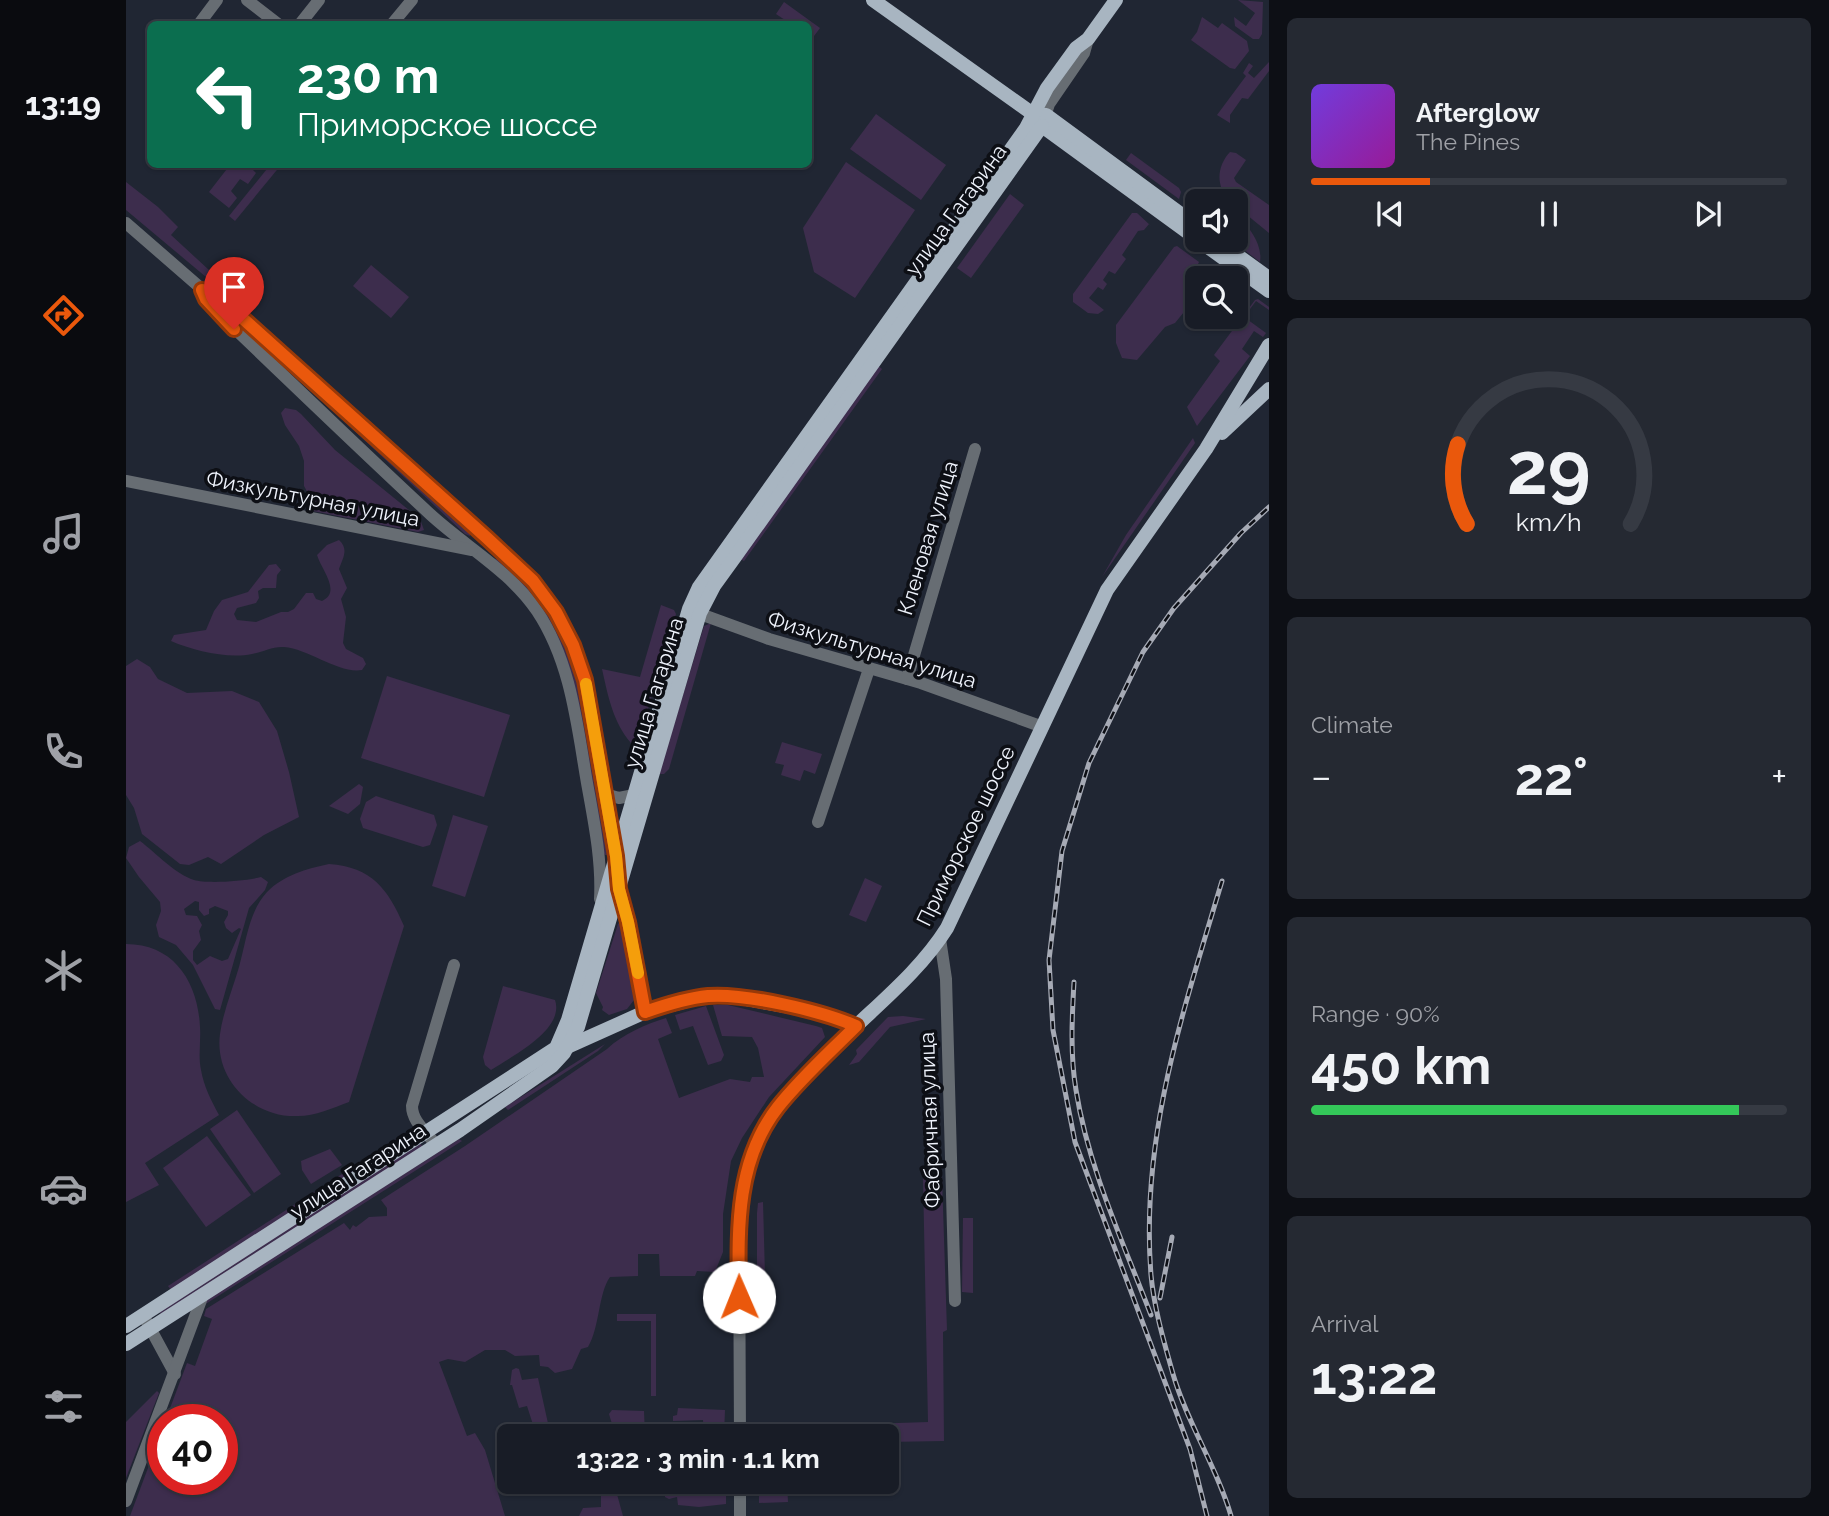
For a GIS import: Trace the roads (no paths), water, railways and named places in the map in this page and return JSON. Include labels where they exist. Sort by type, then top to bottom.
[{"type":"main road","points":[[873,0],[1185,218]]},
{"type":"main road","name":"улица Гагарина","points":[[126,1343],[436,1145],[552,1066],[562,1047],[578,1027],[619,889],[634,795],[694,611],[750,535],[1040,118],[1040,97],[1116,0]]},
{"type":"main road","points":[[1040,118],[1185,229]]},
{"type":"main road","points":[[1219,252],[1242,266]]},
{"type":"main road","points":[[1229,252],[1244,266]]},
{"type":"main road","points":[[1248,269],[1269,278]]},
{"type":"main road","points":[[1248,270],[1269,291]]},
{"type":"main road","name":"Приморское шоссе","points":[[856,1026],[903,982],[940,939],[1044,727],[1107,590],[1206,449],[1268,349]]},
{"type":"main road","name":"Приморское шоссе","points":[[1206,449],[1269,389]]},
{"type":"main road","name":"улица Гагарина","points":[[126,1326],[562,1047],[600,911],[623,854],[694,611]]},
{"type":"main road","points":[[562,1047],[645,1012],[690,999],[730,996],[822,1013],[856,1026]]},
{"type":"street","points":[[201,21],[217,0]]},
{"type":"street","points":[[247,0],[274,21]]},
{"type":"street","points":[[302,21],[320,0]]},
{"type":"street","points":[[394,21],[412,0]]},
{"type":"street","points":[[126,223],[202,290],[216,295],[240,316],[487,538],[539,589],[556,612],[573,645],[585,680],[605,793],[623,854],[604,859],[599,855]]},
{"type":"street","points":[[202,290],[206,299],[234,329],[434,518],[527,597],[540,616],[558,652],[573,699],[599,855],[600,911]]},
{"type":"street","name":"Кленовая улица","points":[[906,679],[975,449]]},
{"type":"street","name":"Физкультурная улица","points":[[126,481],[476,551]]},
{"type":"street","points":[[476,551],[487,538]]},
{"type":"street","name":"Физкультурная улица","points":[[694,611],[769,639],[906,679],[1044,727]]},
{"type":"street","points":[[818,822],[869,668]]},
{"type":"street","points":[[605,793],[615,798],[634,795]]},
{"type":"street","points":[[619,889],[645,1012]]},
{"type":"street","name":"Фабричная улица","points":[[940,939],[946,979],[955,1301]]},
{"type":"street","points":[[436,1145],[412,1115],[412,1106],[454,965]]},
{"type":"street","points":[[740,1424],[739,1222],[740,1202],[749,1164],[763,1131],[777,1108],[856,1026]]},
{"type":"street","points":[[126,1502],[203,1295]]},
{"type":"street","points":[[143,1315],[175,1374]]},
{"type":"street","points":[[740,1494],[740,1516]]},
{"type":"railway","points":[[1207,1516],[1190,1449],[1075,1142],[1053,1030],[1049,960],[1062,851],[1089,763],[1143,652],[1174,608],[1241,533],[1269,507]]},
{"type":"railway","points":[[1222,881],[1179,1027],[1168,1075],[1158,1124],[1149,1224],[1152,1287],[1170,1362],[1186,1410],[1218,1480],[1231,1516]]},
{"type":"railway","points":[[1074,982],[1073,1063],[1082,1119],[1107,1204],[1151,1315]]},
{"type":"railway","points":[[1160,1298],[1172,1237]]}]
